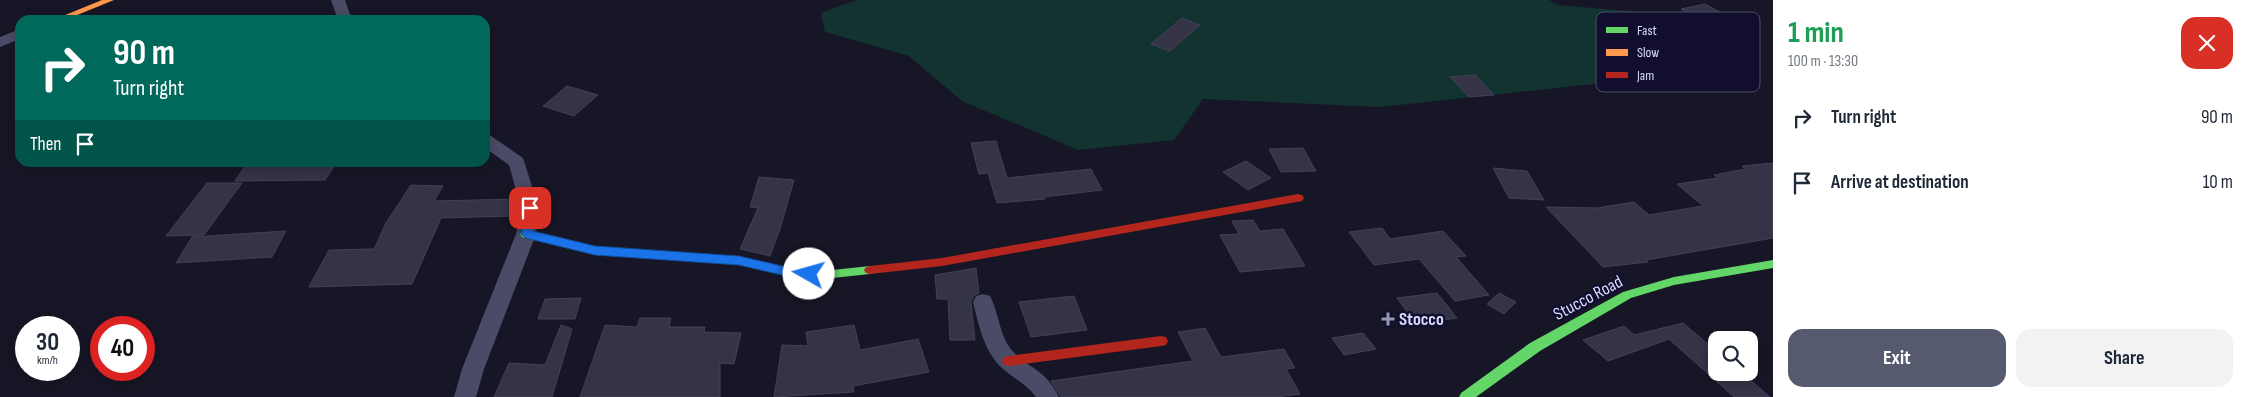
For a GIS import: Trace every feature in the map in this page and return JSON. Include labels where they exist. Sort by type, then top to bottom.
[{"type":"street","points":[[70,15],[110,0]]},
{"type":"street","points":[[338,0],[343,15]]},
{"type":"street","points":[[0,42],[15,36]]},
{"type":"street","points":[[465,397],[473,369],[526,234],[530,208],[517,162],[490,143]]},
{"type":"street","points":[[526,234],[595,250],[739,261],[795,274],[824,275],[942,262],[1298,198]]},
{"type":"street","name":"Stucco Road","points":[[1466,397],[1535,347],[1627,295],[1674,281],[1773,264]]},
{"type":"street","points":[[984,302],[995,343],[1009,362],[1034,378],[1044,388],[1048,397]]},
{"type":"street","points":[[1009,362],[1161,341]]},
{"type":"green space","points":[[856,0],[1549,0],[1557,5],[1640,12],[1596,12],[1596,84],[1380,107],[1203,99],[1174,140],[1078,150],[962,101],[909,56],[825,32],[821,13]]},
{"type":"building","points":[[1705,4],[1720,12],[1686,12],[1681,9]]},
{"type":"building","points":[[1182,18],[1200,25],[1170,51],[1151,44]]},
{"type":"building","points":[[1475,75],[1494,95],[1469,97],[1450,77]]},
{"type":"building","points":[[567,86],[598,95],[574,116],[543,106]]},
{"type":"building","points":[[996,141],[1007,178],[1091,169],[1102,190],[1044,197],[1045,199],[997,203],[988,173],[979,174],[971,143]]},
{"type":"building","points":[[1303,148],[1316,171],[1281,172],[1269,149]]},
{"type":"building","points":[[1246,161],[1271,178],[1248,190],[1223,172]]},
{"type":"building","points":[[1773,163],[1773,238],[1646,260],[1648,262],[1603,267],[1546,207],[1597,208],[1634,202],[1649,215],[1703,206],[1677,184],[1718,178],[1714,175],[1745,169],[1742,166]]},
{"type":"building","points":[[245,167],[334,167],[325,180],[235,181]]},
{"type":"building","points":[[1493,168],[1527,171],[1544,200],[1509,198]]},
{"type":"building","points":[[759,177],[794,180],[770,256],[740,249],[758,208],[750,207]]},
{"type":"building","points":[[207,183],[242,183],[204,235],[166,236]]},
{"type":"building","points":[[411,185],[443,186],[434,201],[516,199],[517,201],[512,216],[441,218],[412,284],[309,287],[329,250],[374,249],[386,223]]},
{"type":"building","points":[[1253,220],[1260,231],[1283,229],[1305,266],[1240,272],[1220,235],[1239,234],[1232,221]]},
{"type":"building","points":[[1382,228],[1390,239],[1443,231],[1466,256],[1456,257],[1489,295],[1455,301],[1419,259],[1374,265],[1349,232]]},
{"type":"building","points":[[286,231],[272,257],[176,263],[192,237]]},
{"type":"building","points":[[976,268],[979,293],[974,295],[971,302],[975,340],[950,340],[948,299],[937,299],[935,275]]},
{"type":"building","points":[[1437,293],[1457,318],[1416,324],[1397,298]]},
{"type":"building","points":[[1499,293],[1516,302],[1504,314],[1487,304]]},
{"type":"building","points":[[1074,296],[1087,330],[1031,337],[1019,302]]},
{"type":"building","points":[[581,298],[575,319],[538,319],[545,299]]},
{"type":"building","points":[[640,318],[671,318],[669,327],[705,327],[704,332],[741,333],[734,364],[720,363],[720,397],[580,397],[605,325],[637,327]]},
{"type":"building","points":[[1683,323],[1708,344],[1708,374],[1669,339],[1608,361],[1583,340],[1624,326],[1634,335]]},
{"type":"building","points":[[561,325],[572,329],[552,397],[494,397],[509,363],[545,365]]},
{"type":"building","points":[[854,325],[860,350],[918,339],[929,372],[853,386],[854,392],[774,397],[782,345],[808,346],[806,332]]},
{"type":"building","points":[[1205,328],[1221,357],[1284,349],[1295,368],[1286,369],[1300,394],[1277,397],[1061,397],[1051,381],[1193,361],[1178,332]]},
{"type":"building","points":[[1363,333],[1376,349],[1344,355],[1332,338]]},
{"type":"building","points":[[1716,381],[1751,381],[1770,397],[1734,397]]},
{"type":"traffic: fast","points":[[526,234],[595,251],[739,261],[795,274],[823,275],[870,270]]},
{"type":"traffic: fast","points":[[1466,397],[1535,347],[1627,295],[1674,281],[1773,264]]},
{"type":"traffic: slow","points":[[70,15],[110,0]]},
{"type":"traffic: jam","points":[[870,270],[942,262],[1298,198]]},
{"type":"traffic: jam","points":[[1009,361],[1161,341]]},
{"type":"place","name":"Stocco","points":[[1388,319]]},
{"type":"route","points":[[530,208],[526,234],[595,250],[739,261],[795,274],[809,274]]}]
